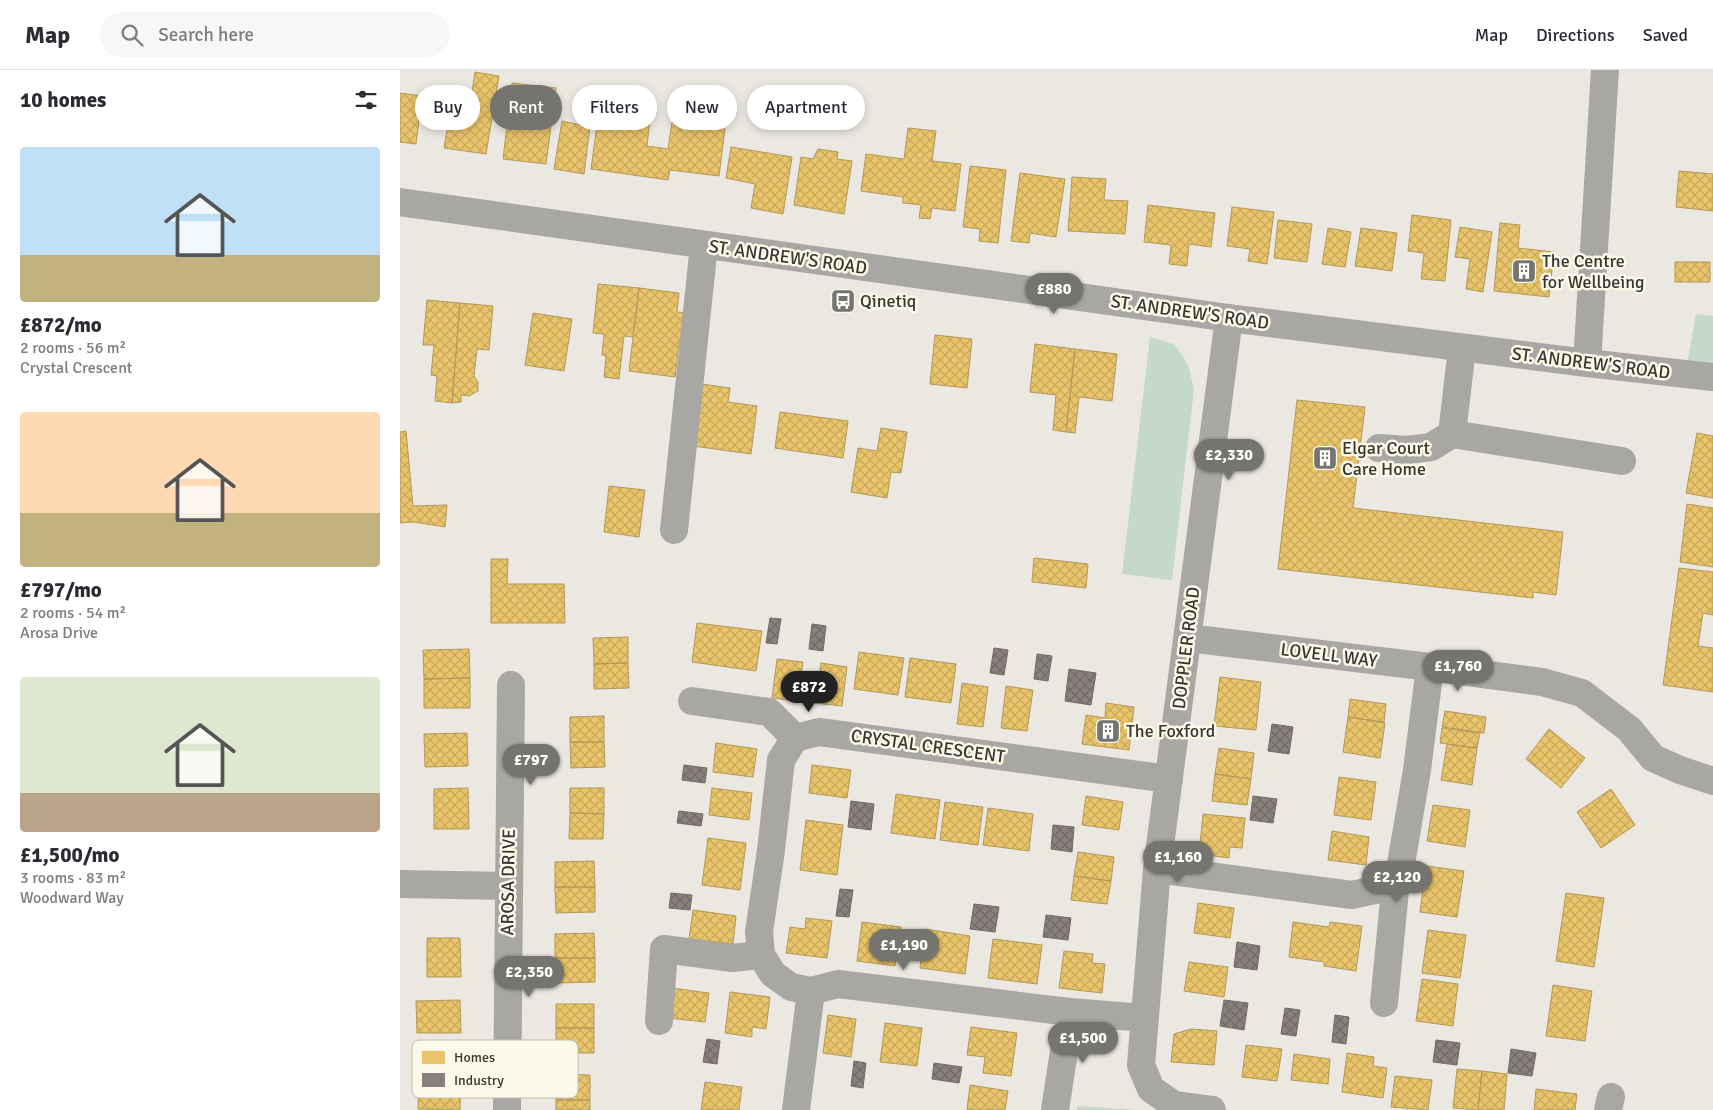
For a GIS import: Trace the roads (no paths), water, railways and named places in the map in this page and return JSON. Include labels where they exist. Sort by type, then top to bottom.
[{"type":"street","points":[[1587,364],[1605,70]]},
{"type":"street","name":"ST. ANDREW'S ROAD","points":[[400,202],[1229,318],[1587,364],[1713,377]]},
{"type":"street","points":[[674,530],[704,245]]},
{"type":"street","name":"DOPPLER ROAD","points":[[1212,1110],[1174,1105],[1151,1089],[1140,1065],[1157,869],[1229,318]]},
{"type":"street","points":[[1452,434],[1462,348]]},
{"type":"street","points":[[1379,448],[1407,450],[1431,447],[1452,434],[1622,461]]},
{"type":"street","name":"LOVELL WAY","points":[[1188,638],[1542,682],[1582,693],[1629,729],[1653,758],[1711,781]]},
{"type":"street","points":[[1384,1003],[1396,880],[1401,864],[1417,770],[1430,667]]},
{"type":"street","name":"AROSA DRIVE","points":[[507,1040],[511,685]]},
{"type":"street","points":[[692,701],[769,712],[795,738],[781,760],[759,932],[761,955],[773,974],[791,988],[811,991],[838,984],[1070,1012],[1145,1018]]},
{"type":"street","name":"CRYSTAL CRESCENT","points":[[795,738],[820,732],[1169,779]]},
{"type":"street","points":[[1157,869],[1352,895],[1375,890],[1396,880]]},
{"type":"street","points":[[400,884],[508,886]]},
{"type":"street","points":[[659,1021],[664,942],[732,958],[761,955]]},
{"type":"street","points":[[796,1110],[811,991]]},
{"type":"street","points":[[1055,1110],[1070,1012]]},
{"type":"place","name":"The Centre for Wellbeing","points":[[1524,271]]},
{"type":"place","name":"Qinetiq","points":[[843,301]]},
{"type":"place","name":"Elgar Court Care Home","points":[[1325,458]]},
{"type":"place","name":"The Foxford","points":[[1108,731]]}]
